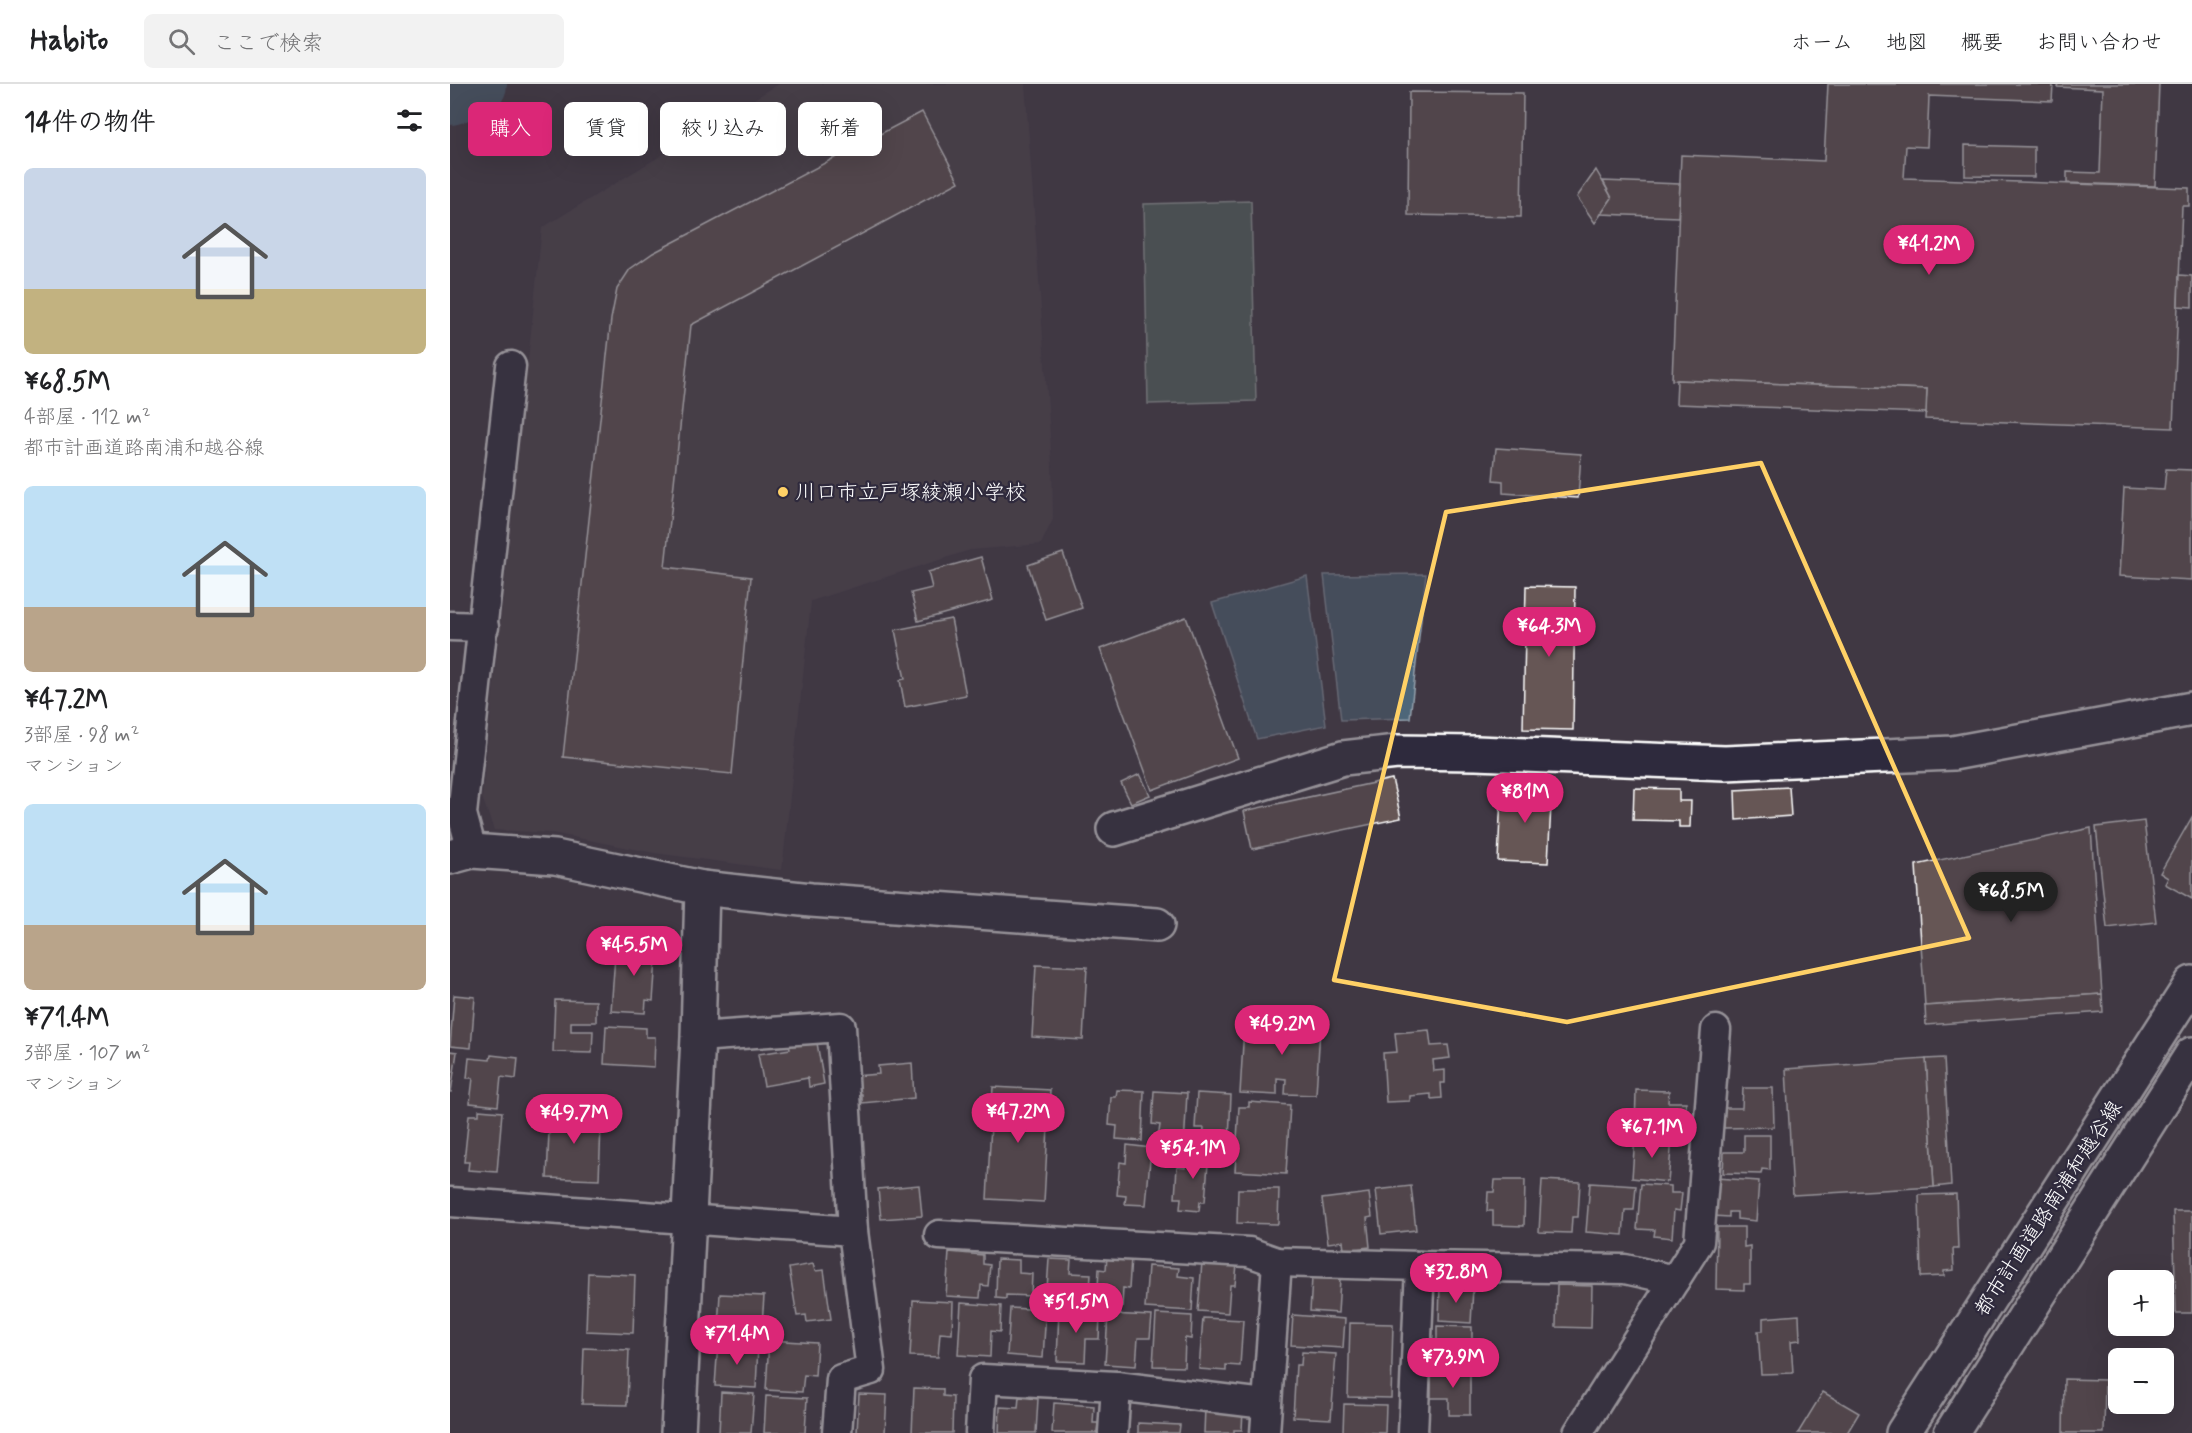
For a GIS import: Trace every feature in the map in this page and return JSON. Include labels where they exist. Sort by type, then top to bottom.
[{"type":"street","points":[[511,366],[484,627],[456,813],[461,854],[555,857],[702,888],[812,900],[1157,925]]},
{"type":"street","points":[[450,626],[484,627]]},
{"type":"street","points":[[1114,829],[1297,770],[1354,757],[1397,752],[1725,763],[1953,753],[2192,709]]},
{"type":"street","points":[[678,1433],[698,1037],[702,888]]},
{"type":"street","name":"都市計画道路南浦和越谷線","points":[[1903,1433],[2192,983]]},
{"type":"street","points":[[698,1037],[841,1027],[853,1231],[871,1370],[841,1379],[837,1433]]},
{"type":"street","points":[[1578,1433],[1699,1242],[1716,1030]]},
{"type":"street","name":"都市計画道路南浦和越谷線","points":[[1950,1433],[2192,1054]]},
{"type":"street","points":[[450,1202],[853,1231]]},
{"type":"street","points":[[939,1235],[1249,1252],[1276,1262],[1625,1269],[1675,1280]]},
{"type":"street","points":[[1265,1433],[1265,1404],[1276,1262]]},
{"type":"street","points":[[1413,1433],[1420,1266]]},
{"type":"street","points":[[980,1433],[983,1379],[1116,1386],[1265,1404]]},
{"type":"street","points":[[1113,1433],[1116,1386]]},
{"type":"highlighted area","points":[[1761,463],[1969,938],[1567,1022],[1334,980],[1446,512]]},
{"type":"shaded area","name":"川口市立戸塚綾瀬小学校","points":[[779,84],[1025,84],[1052,465],[1053,519],[1041,544],[970,550],[811,601],[782,870],[655,853],[553,833],[494,830],[482,797],[542,228],[660,156],[786,156],[786,102],[749,102]]},
{"type":"green space","points":[[1251,201],[1256,401],[1148,404],[1144,204]]},
{"type":"water","points":[[1426,574],[1410,718],[1341,720],[1324,575]]},
{"type":"water","points":[[1307,576],[1326,725],[1257,739],[1212,603]]},
{"type":"building","points":[[1828,84],[2053,84],[2052,101],[1929,96],[1927,147],[1906,146],[1904,178],[2189,188],[2189,206],[2182,206],[2173,428],[1925,419],[1927,389],[1672,380],[1681,155],[1824,161]]},
{"type":"building","points":[[2058,84],[2159,84],[2155,186],[2067,183],[2067,172],[2100,173],[2103,89],[2057,87]]},
{"type":"building","points":[[1409,92],[1523,93],[1521,217],[1408,215]]},
{"type":"building","points":[[922,112],[959,182],[691,325],[665,567],[751,577],[732,774],[563,757],[611,319],[617,289],[630,269],[653,253],[838,156],[882,156],[882,133]]},
{"type":"building","points":[[1965,145],[2034,147],[2034,177],[1965,176]]},
{"type":"building","points":[[1596,170],[1612,198],[1595,223],[1577,197]]},
{"type":"building","points":[[1603,181],[1680,184],[1678,217],[1601,214],[1612,198]]},
{"type":"building","points":[[2179,275],[2192,276],[2192,307],[2178,306]]},
{"type":"building","points":[[1677,380],[1927,389],[1926,413],[1676,404]]},
{"type":"building","points":[[1496,448],[1581,454],[1578,498],[1503,493],[1503,481],[1493,480]]},
{"type":"building","points":[[2166,469],[2192,470],[2192,580],[2119,576],[2124,488],[2164,490]]},
{"type":"building","points":[[1063,553],[1082,608],[1046,620],[1028,565]]},
{"type":"building","points":[[981,557],[993,600],[918,621],[911,593],[932,588],[928,572]]},
{"type":"building","points":[[1526,586],[1575,587],[1573,730],[1523,729]]},
{"type":"building","points":[[1186,617],[1238,758],[1152,790],[1100,649]]},
{"type":"building","points":[[951,619],[966,695],[905,707],[900,680],[905,679],[895,630]]},
{"type":"building","points":[[1140,774],[1150,795],[1131,803],[1121,783]]},
{"type":"building","points":[[1392,779],[1401,818],[1252,849],[1244,811]]},
{"type":"building","points":[[1509,785],[1552,786],[1548,863],[1498,861],[1501,795],[1509,796]]},
{"type":"building","points":[[1789,787],[1791,816],[1736,820],[1735,790]]},
{"type":"building","points":[[1634,788],[1679,789],[1679,801],[1691,801],[1690,827],[1679,827],[1679,821],[1633,820]]},
{"type":"building","points":[[2192,817],[2192,899],[2165,884],[2168,878],[2160,873]]},
{"type":"building","points":[[2144,821],[2156,922],[2107,928],[2096,827]]},
{"type":"building","points":[[2091,828],[2102,994],[1925,1006],[1916,865]]},
{"type":"building","points":[[616,942],[657,945],[653,1001],[646,1000],[645,1013],[611,1011]]},
{"type":"building","points":[[1036,965],[1087,967],[1083,1040],[1032,1037]]},
{"type":"building","points":[[2102,994],[2103,1012],[1926,1025],[1925,1006]]},
{"type":"building","points":[[454,995],[475,997],[471,1048],[450,1046]]},
{"type":"building","points":[[555,1000],[596,1001],[596,1022],[571,1022],[571,1031],[593,1031],[592,1053],[553,1052]]},
{"type":"building","points":[[1293,1011],[1321,1012],[1316,1095],[1285,1094],[1286,1079],[1277,1078],[1277,1095],[1240,1093],[1244,1027],[1277,1028],[1277,1018],[1293,1019]]},
{"type":"building","points":[[606,1026],[646,1028],[646,1037],[655,1037],[654,1067],[604,1064]]},
{"type":"building","points":[[1429,1030],[1431,1046],[1448,1045],[1450,1058],[1433,1060],[1434,1071],[1445,1070],[1445,1083],[1441,1083],[1442,1098],[1431,1099],[1431,1094],[1410,1096],[1410,1101],[1386,1102],[1383,1053],[1397,1052],[1395,1033]]},
{"type":"building","points":[[816,1037],[824,1084],[809,1087],[808,1078],[764,1086],[758,1054],[790,1049],[789,1042]]},
{"type":"building","points":[[450,1051],[457,1052],[451,1092],[450,1092]]},
{"type":"building","points":[[491,1055],[518,1058],[516,1079],[501,1077],[498,1106],[470,1103],[473,1078],[467,1078],[469,1058],[490,1060]]},
{"type":"building","points":[[1944,1058],[1951,1185],[1934,1187],[1926,1059]]},
{"type":"building","points":[[1926,1059],[1934,1187],[1793,1195],[1786,1069]]},
{"type":"building","points":[[912,1063],[914,1098],[862,1103],[862,1094],[856,1094],[854,1076],[879,1074],[878,1066]]},
{"type":"building","points":[[993,1087],[1050,1090],[1044,1202],[987,1199]]},
{"type":"building","points":[[1743,1088],[1773,1088],[1774,1127],[1724,1128],[1723,1108],[1742,1108]]},
{"type":"building","points":[[1117,1090],[1144,1091],[1142,1141],[1116,1139],[1117,1126],[1109,1125],[1111,1097],[1116,1097]]},
{"type":"building","points":[[1636,1090],[1669,1091],[1668,1102],[1686,1102],[1685,1133],[1635,1131]]},
{"type":"building","points":[[1154,1091],[1187,1093],[1184,1147],[1167,1146],[1168,1140],[1158,1139],[1160,1125],[1152,1124]]},
{"type":"building","points":[[1197,1093],[1231,1095],[1229,1140],[1203,1139],[1204,1128],[1195,1128]]},
{"type":"building","points":[[1249,1102],[1290,1105],[1286,1174],[1235,1171],[1239,1107],[1249,1107]]},
{"type":"building","points":[[550,1109],[596,1110],[595,1125],[601,1125],[599,1180],[547,1178]]},
{"type":"building","points":[[479,1110],[502,1112],[497,1172],[468,1170],[469,1162],[464,1162],[469,1115],[479,1115]]},
{"type":"building","points":[[1744,1135],[1770,1135],[1770,1170],[1762,1169],[1761,1174],[1723,1173],[1724,1152],[1744,1152]]},
{"type":"building","points":[[1635,1136],[1672,1139],[1668,1182],[1632,1178]]},
{"type":"building","points":[[1127,1145],[1151,1148],[1146,1205],[1125,1204],[1126,1196],[1117,1195],[1120,1162],[1126,1163]]},
{"type":"building","points":[[1186,1149],[1209,1151],[1205,1202],[1200,1202],[1199,1211],[1180,1209],[1181,1198],[1175,1198],[1177,1167],[1185,1168]]},
{"type":"building","points":[[1716,1178],[1759,1181],[1756,1221],[1737,1219],[1737,1212],[1729,1212],[1729,1217],[1713,1216]]},
{"type":"building","points":[[1495,1180],[1525,1180],[1524,1226],[1493,1225],[1493,1211],[1487,1211],[1488,1192],[1494,1192]]},
{"type":"building","points":[[1542,1180],[1580,1182],[1578,1217],[1572,1217],[1571,1233],[1539,1232]]},
{"type":"building","points":[[1590,1183],[1636,1186],[1634,1210],[1625,1210],[1623,1235],[1586,1232]]},
{"type":"building","points":[[1641,1184],[1671,1186],[1671,1193],[1682,1193],[1680,1211],[1674,1210],[1672,1238],[1654,1236],[1655,1230],[1637,1229]]},
{"type":"building","points":[[919,1185],[922,1216],[881,1219],[878,1189]]},
{"type":"building","points":[[1411,1186],[1416,1230],[1381,1234],[1376,1190]]},
{"type":"building","points":[[1238,1189],[1279,1189],[1278,1224],[1237,1223]]},
{"type":"building","points":[[1369,1193],[1372,1217],[1367,1218],[1370,1247],[1344,1250],[1343,1241],[1328,1243],[1322,1199]]},
{"type":"building","points":[[1956,1194],[1958,1249],[1953,1249],[1954,1270],[1944,1271],[1944,1276],[1921,1277],[1919,1195]]},
{"type":"building","points":[[2173,1211],[2192,1211],[2192,1313],[2176,1313]]},
{"type":"building","points":[[1717,1227],[1744,1227],[1744,1247],[1750,1246],[1750,1284],[1744,1284],[1744,1290],[1716,1289]]},
{"type":"building","points":[[949,1252],[983,1255],[983,1264],[990,1265],[988,1286],[981,1285],[980,1298],[946,1296]]},
{"type":"building","points":[[1107,1256],[1131,1257],[1129,1289],[1123,1288],[1122,1307],[1097,1306],[1099,1269],[1106,1270]]},
{"type":"building","points":[[997,1259],[1019,1260],[1019,1273],[1032,1274],[1031,1296],[1006,1295],[1006,1299],[996,1298]]},
{"type":"building","points":[[1049,1259],[1071,1260],[1070,1273],[1091,1274],[1089,1306],[1046,1304]]},
{"type":"building","points":[[1202,1262],[1237,1264],[1235,1285],[1230,1285],[1228,1313],[1198,1311]]},
{"type":"building","points":[[813,1264],[815,1271],[824,1270],[831,1319],[807,1322],[806,1315],[797,1316],[789,1268]]},
{"type":"building","points":[[1148,1266],[1179,1268],[1178,1276],[1194,1278],[1192,1311],[1145,1308]]},
{"type":"building","points":[[588,1273],[635,1275],[633,1333],[586,1331]]},
{"type":"building","points":[[1312,1278],[1340,1279],[1338,1313],[1310,1311]]},
{"type":"building","points":[[1557,1285],[1592,1286],[1591,1328],[1556,1327]]},
{"type":"building","points":[[1440,1286],[1473,1288],[1471,1323],[1439,1321]]},
{"type":"building","points":[[720,1294],[764,1296],[761,1339],[726,1337],[727,1327],[718,1327]]},
{"type":"building","points":[[913,1300],[953,1302],[952,1334],[940,1333],[938,1357],[910,1356]]},
{"type":"building","points":[[961,1303],[1001,1306],[1000,1332],[991,1331],[990,1357],[958,1355]]},
{"type":"building","points":[[1010,1308],[1046,1310],[1043,1358],[1007,1355]]},
{"type":"building","points":[[1059,1309],[1088,1311],[1087,1315],[1100,1315],[1099,1339],[1086,1339],[1085,1362],[1057,1361]]},
{"type":"building","points":[[1108,1314],[1152,1316],[1150,1338],[1138,1338],[1136,1366],[1105,1364]]},
{"type":"building","points":[[1156,1314],[1192,1316],[1191,1339],[1185,1338],[1184,1367],[1153,1366]]},
{"type":"building","points":[[1293,1315],[1345,1319],[1343,1348],[1291,1345]]},
{"type":"building","points":[[1799,1315],[1800,1340],[1791,1341],[1793,1373],[1761,1374],[1758,1331],[1763,1331],[1763,1318]]},
{"type":"building","points":[[1203,1318],[1243,1320],[1240,1366],[1226,1365],[1226,1371],[1199,1369]]},
{"type":"building","points":[[1350,1323],[1393,1324],[1391,1398],[1348,1397]]},
{"type":"building","points":[[1437,1326],[1472,1327],[1472,1365],[1431,1365],[1431,1340],[1437,1340]]},
{"type":"building","points":[[769,1340],[817,1343],[815,1376],[804,1375],[802,1392],[766,1390]]},
{"type":"building","points":[[718,1343],[758,1345],[756,1388],[715,1386]]},
{"type":"building","points":[[584,1348],[629,1350],[627,1405],[582,1404]]},
{"type":"building","points":[[1302,1352],[1336,1354],[1331,1419],[1293,1417],[1296,1365],[1301,1365]]},
{"type":"building","points":[[1470,1369],[1470,1415],[1449,1415],[1449,1398],[1431,1398],[1431,1370]]},
{"type":"building","points":[[2064,1379],[2105,1380],[2104,1433],[2063,1433]]},
{"type":"building","points":[[914,1388],[943,1389],[943,1396],[953,1397],[952,1433],[912,1433]]},
{"type":"building","points":[[721,1392],[754,1394],[751,1433],[719,1433]]},
{"type":"building","points":[[1823,1392],[1859,1413],[1847,1433],[1798,1433]]},
{"type":"building","points":[[859,1394],[887,1395],[885,1433],[857,1433]]},
{"type":"building","points":[[766,1396],[807,1398],[805,1433],[764,1433]]},
{"type":"building","points":[[1019,1397],[1038,1399],[1036,1433],[999,1433],[1000,1407],[1018,1408]]},
{"type":"building","points":[[1054,1403],[1094,1406],[1093,1423],[1098,1423],[1097,1433],[1052,1433]]},
{"type":"building","points":[[1344,1404],[1386,1405],[1385,1433],[1343,1432]]},
{"type":"building","points":[[1205,1407],[1243,1410],[1242,1430],[1234,1430],[1234,1433],[1204,1433]]},
{"type":"building","points":[[1138,1423],[1180,1425],[1179,1433],[1138,1433]]},
{"type":"waterway","points":[[450,94],[476,84]]},
{"type":"place","name":"川口市立戸塚綾瀬小学校","points":[[783,492]]}]
